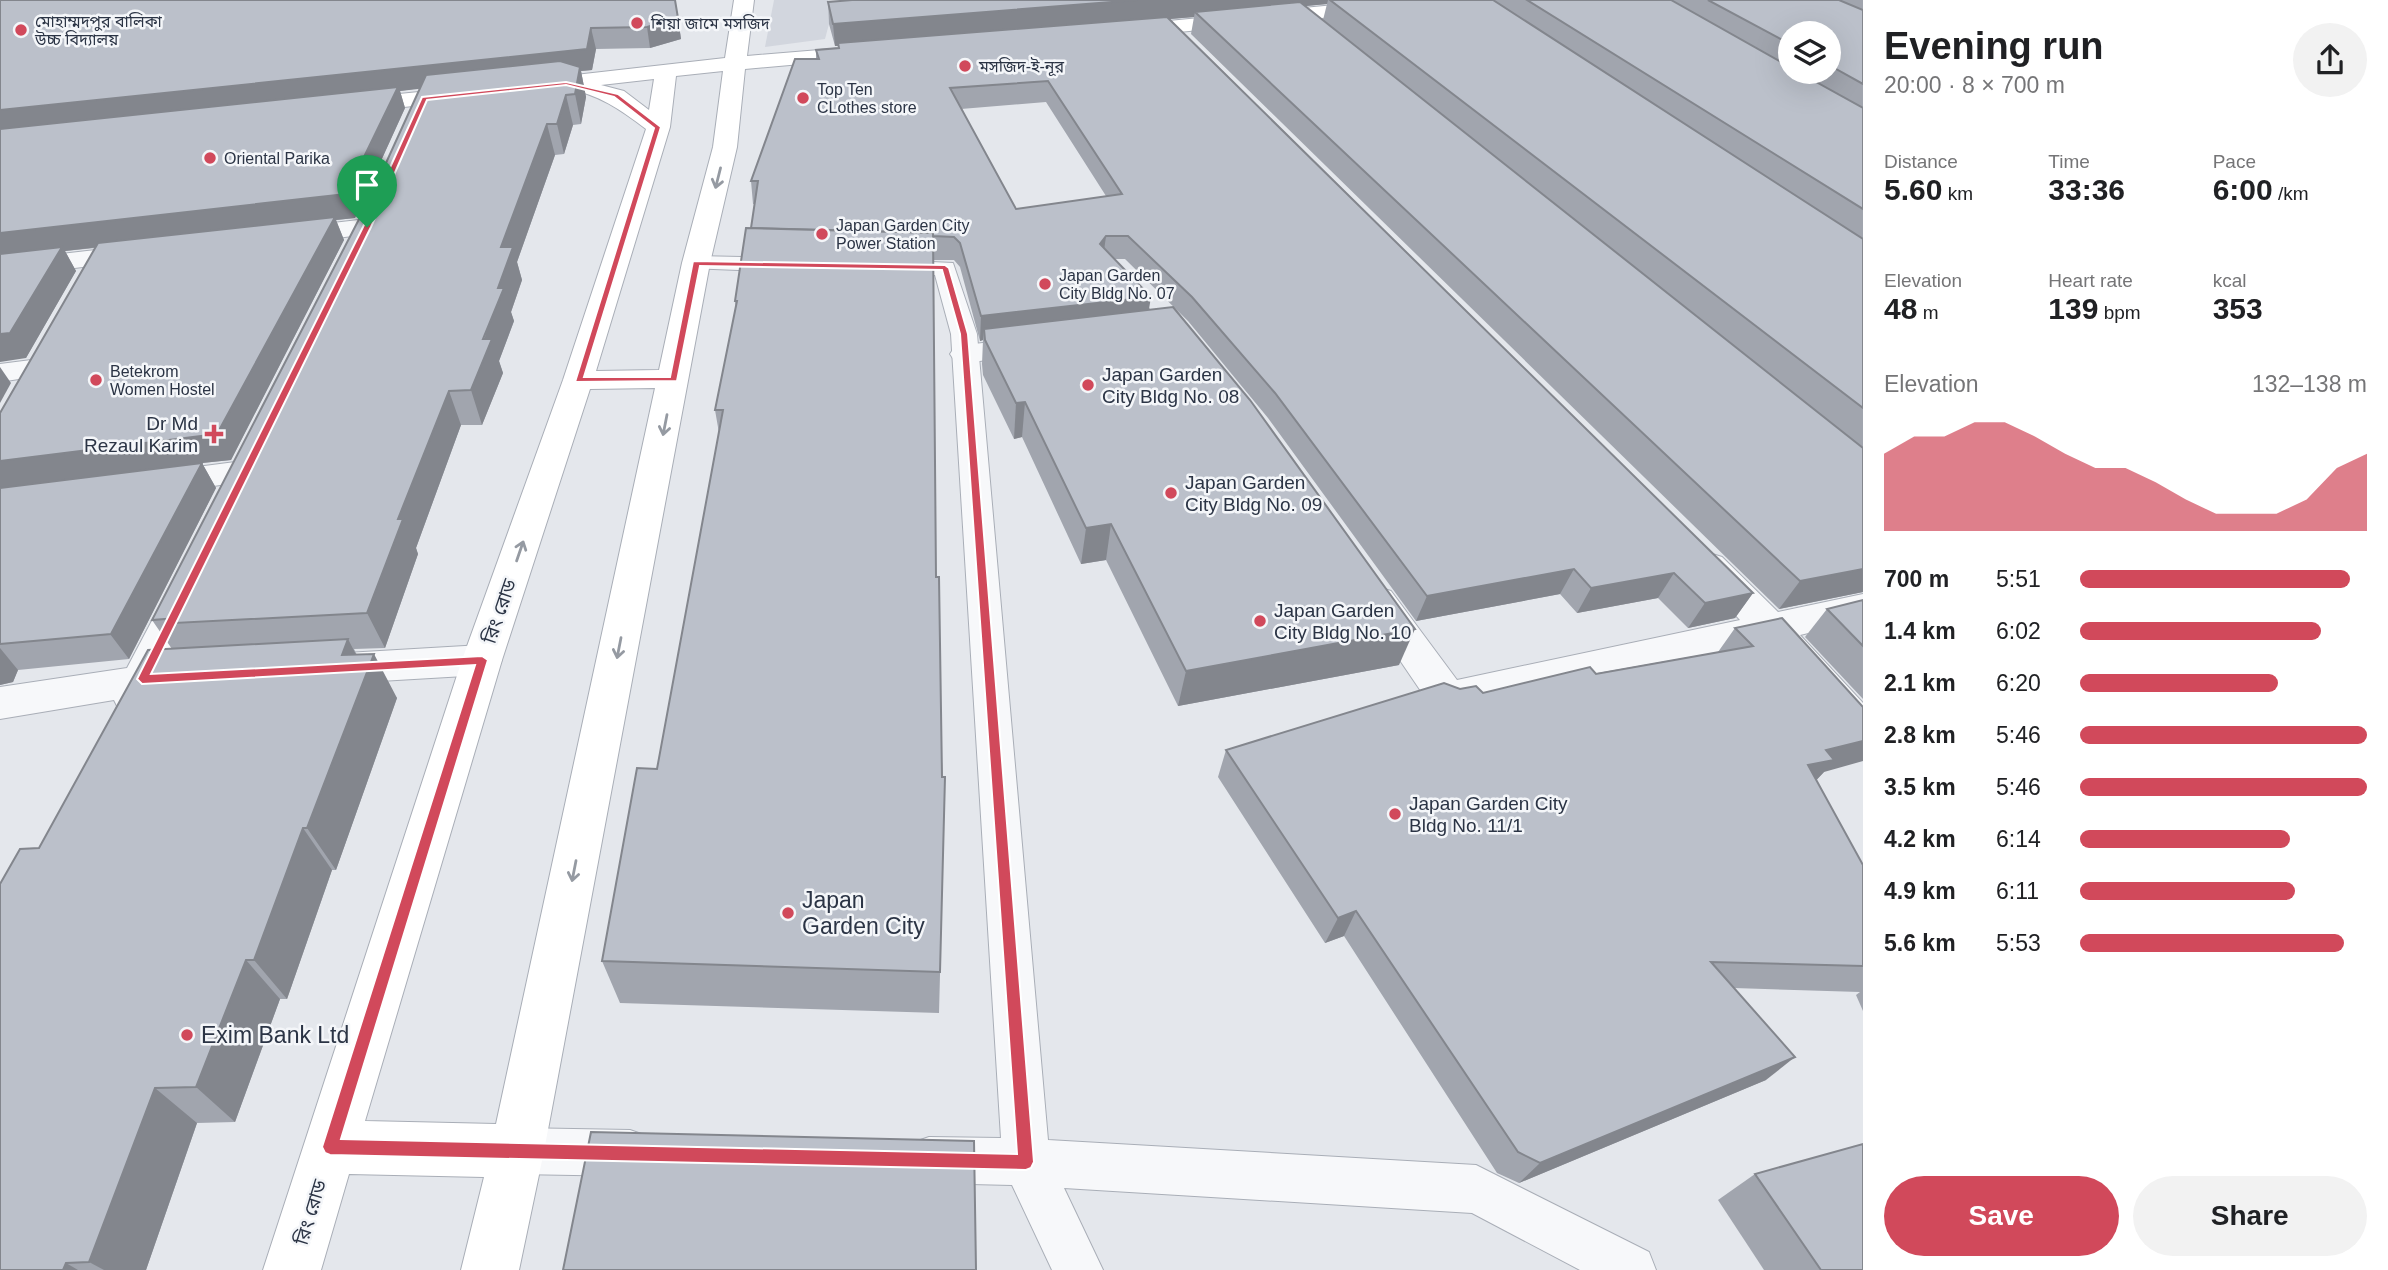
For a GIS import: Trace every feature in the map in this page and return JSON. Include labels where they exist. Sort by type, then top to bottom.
[{"type":"main road","points":[[490,1270],[517,1150],[696,263],[725,147],[737,121],[748,74],[744,0]]},
{"type":"main road","points":[[1103,33],[1461,0]]},
{"type":"main road","points":[[514,89],[666,71],[748,74],[772,73],[786,67],[886,52],[748,74]]},
{"type":"main road","name":"রিং রোড","points":[[292,1270],[482,660],[578,380],[658,127],[666,71]]},
{"type":"main road","points":[[566,83],[616,96],[658,127]]},
{"type":"main road","points":[[328,108],[489,92]]},
{"type":"main road","points":[[578,380],[674,379]]},
{"type":"main road","points":[[330,1147],[517,1150]]},
{"type":"street","points":[[1304,13],[1305,20],[1327,37]]},
{"type":"street","points":[[1170,28],[1200,57]]},
{"type":"street","points":[[409,133],[424,98]]},
{"type":"street","points":[[261,239],[373,215],[349,264]]},
{"type":"street","points":[[0,269],[168,250]]},
{"type":"street","points":[[82,291],[101,257]]},
{"type":"street","points":[[965,354],[1057,343]]},
{"type":"street","points":[[0,373],[45,357],[19,402]]},
{"type":"street","points":[[122,487],[249,460],[225,509]]},
{"type":"street","points":[[1692,550],[1771,628],[1863,730]]},
{"type":"street","points":[[115,726],[142,679],[202,558]]},
{"type":"street","points":[[1359,574],[1447,698],[1863,607]]},
{"type":"street","points":[[292,671],[482,660]]},
{"type":"street","points":[[0,703],[142,679],[197,676]]},
{"type":"lane","points":[[696,263],[821,265]]},
{"type":"lane","points":[[862,266],[945,268],[964,334],[1026,1162],[1078,1270]]},
{"type":"lane","points":[[517,1150],[668,1154]]},
{"type":"lane","points":[[902,1159],[1026,1162],[1476,1189],[1631,1270]]},
{"type":"shaded area","points":[[774,0],[828,0],[829,24],[825,39],[765,47]]},
{"type":"building","points":[[0,0],[675,0],[678,18],[647,27],[591,28],[587,49],[0,110]]},
{"type":"building","points":[[1137,0],[833,24],[828,2]]},
{"type":"building","points":[[1330,0],[1493,0],[1863,239],[1863,408]]},
{"type":"building","points":[[1527,0],[1671,0],[1778,60],[1778,84],[1820,84],[1863,108],[1863,209]]},
{"type":"building","points":[[1708,0],[1839,0],[1863,10],[1863,84],[1841,72],[1841,21],[1778,21],[1778,38]]},
{"type":"building","points":[[1300,2],[1863,448],[1863,569],[1800,581],[1195,12]]},
{"type":"building","points":[[1167,17],[1753,593],[1705,603],[1674,573],[1591,588],[1574,569],[1427,596],[1275,393],[1192,297],[1128,236],[1106,236],[1100,244],[1151,297],[981,316],[960,243],[954,237],[933,236],[933,233],[751,228],[758,181],[751,181],[795,59],[819,59],[816,50],[839,48],[838,43]],"holes":[[[1048,81],[1122,194],[1016,209],[950,88]]]},
{"type":"building","points":[[560,61],[580,67],[575,94],[566,95],[557,124],[547,124],[501,247],[513,247],[498,288],[504,288],[483,339],[492,339],[471,390],[449,391],[398,519],[403,519],[367,613],[175,623],[178,618],[152,620],[371,196],[426,75]]},
{"type":"building","points":[[398,87],[346,194],[0,233],[0,129]]},
{"type":"building","points":[[335,217],[217,434],[0,461],[0,413],[98,243]]},
{"type":"building","points":[[746,228],[933,233],[936,577],[939,577],[942,777],[945,777],[940,972],[602,961],[637,768],[657,769],[723,410],[715,410],[737,301]]},
{"type":"building","points":[[62,247],[10,333],[0,334],[0,254]]},
{"type":"building","points":[[1173,307],[1250,400],[1415,629],[1186,671],[1111,524],[1086,528],[1025,402],[1016,403],[985,340],[984,329]]},
{"type":"building","points":[[202,463],[111,634],[0,644],[0,488]]},
{"type":"building","points":[[1863,600],[1863,646],[1827,609]]},
{"type":"building","points":[[1782,618],[1863,707],[1863,741],[1826,750],[1834,760],[1808,765],[1863,865],[1863,966],[1711,962],[1795,1057],[1540,1163],[1518,1152],[1356,911],[1338,918],[1226,750],[1444,683],[1460,689],[1476,686],[1483,693],[1590,667],[1596,674],[1753,646],[1735,628]]},
{"type":"building","points":[[348,639],[342,655],[374,654],[307,828],[303,828],[254,960],[246,960],[196,1087],[155,1088],[89,1262],[66,1263],[63,1270],[0,1270],[0,884],[20,849],[39,848],[148,650]]},
{"type":"building","points":[[591,1132],[974,1141],[976,1270],[563,1270]]},
{"type":"building","points":[[1863,1144],[1863,1270],[1821,1270],[1755,1174]]},
{"type":"place","name":"শিয়া জামে মসজিদ","points":[[637,23]]},
{"type":"place","name":"মোহাম্মদপুর বালিকা উচ্চ বিদ্যালয়","points":[[21,30]]},
{"type":"place","name":"মসজিদ-ই-নূর","points":[[965,66]]},
{"type":"place","name":"Top Ten CLothes store","points":[[803,98]]},
{"type":"place","name":"Oriental Parika","points":[[210,158]]},
{"type":"place","name":"Japan Garden City Power Station","points":[[822,234]]},
{"type":"place","name":"Japan Garden City Bldg No. 07","points":[[1045,284]]},
{"type":"place","name":"Betekrom Women Hostel","points":[[96,380]]},
{"type":"place","name":"Japan Garden City Bldg No. 08","points":[[1088,385]]},
{"type":"place","name":"Dr Md Rezaul Karim","points":[[214,434]]},
{"type":"place","name":"Japan Garden City Bldg No. 09","points":[[1171,493]]},
{"type":"place","name":"Japan Garden City Bldg No. 10","points":[[1260,621]]},
{"type":"place","name":"Japan Garden City Bldg No. 11/1","points":[[1395,814]]},
{"type":"place","name":"Japan Garden City","points":[[788,913]]},
{"type":"place","name":"Exim Bank Ltd","points":[[187,1035]]},
{"type":"route","points":[[566,83],[616,96],[658,127],[578,380],[674,379],[696,263],[945,268],[964,334],[1026,1162],[330,1147],[482,660],[142,679],[367,227],[424,98],[566,83]]}]
